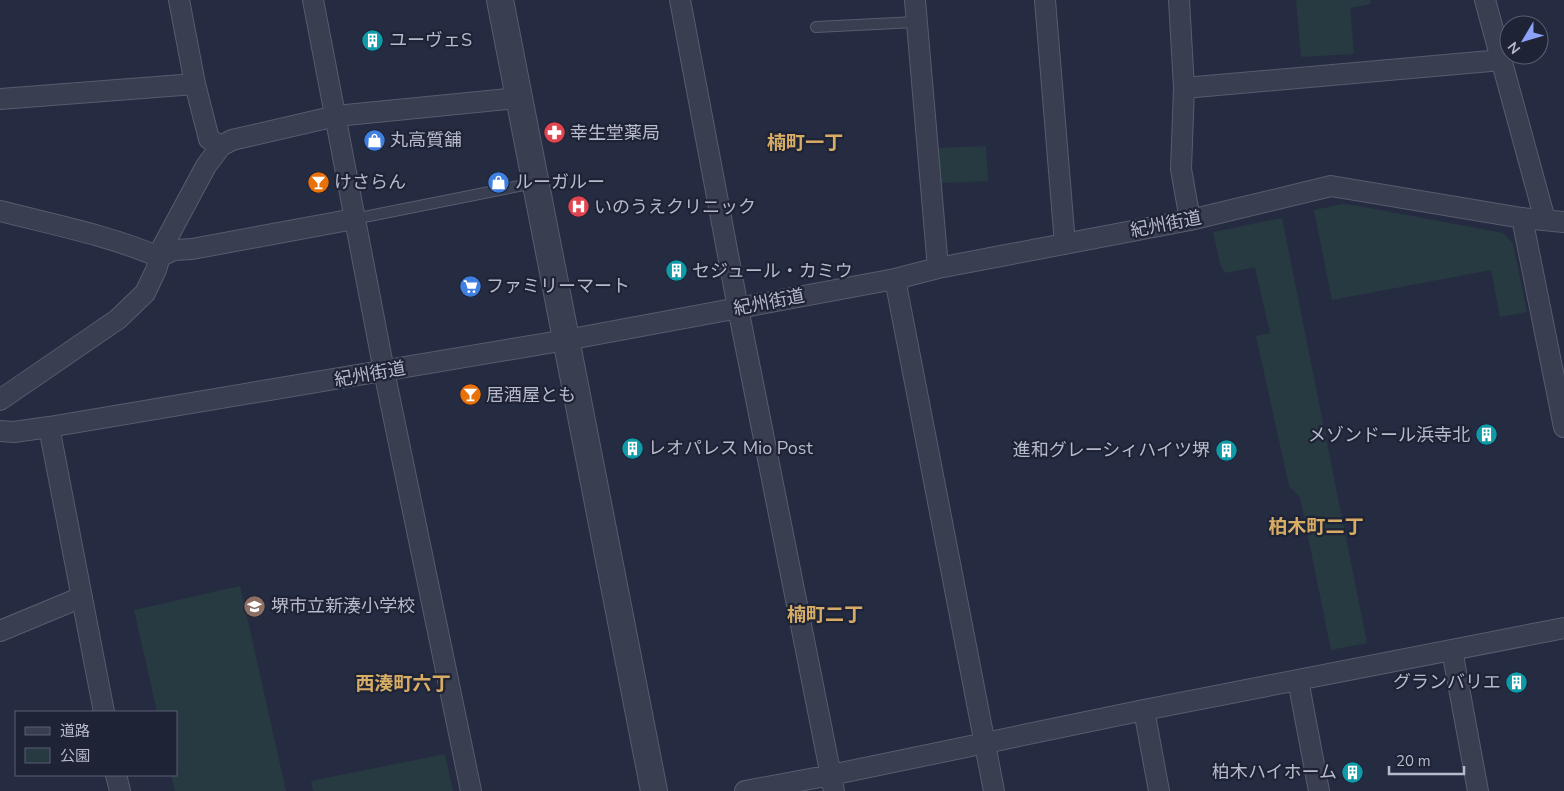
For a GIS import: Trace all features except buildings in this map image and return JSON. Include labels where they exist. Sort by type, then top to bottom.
[{"type":"street","points":[[179,0],[195,84],[209,139],[221,146]]},
{"type":"street","points":[[313,0],[384,372],[471,791]]},
{"type":"street","points":[[500,0],[654,791]]},
{"type":"street","points":[[680,0],[738,308],[833,783]]},
{"type":"street","points":[[915,0],[938,268]]},
{"type":"street","points":[[1045,0],[1065,244]]},
{"type":"street","points":[[1179,0],[1184,88],[1181,169],[1190,220]]},
{"type":"street","points":[[1485,0],[1499,49]]},
{"type":"street","points":[[1184,88],[1499,60]]},
{"type":"street","points":[[1504,65],[1554,221]]},
{"type":"street","points":[[0,99],[195,84]]},
{"type":"street","points":[[0,400],[118,319],[145,293],[156,270],[163,246],[206,166],[221,146],[232,140],[336,116],[518,98]]},
{"type":"street","name":"紀州街道","points":[[0,431],[14,432],[49,427],[566,340],[895,279],[938,268],[1190,220],[1332,186],[1522,218],[1554,221]]},
{"type":"street","points":[[0,211],[147,251],[159,257]]},
{"type":"street","points":[[1522,218],[1564,427]]},
{"type":"street","points":[[159,257],[174,250],[192,250],[354,220]]},
{"type":"street","points":[[895,279],[994,791]]},
{"type":"street","points":[[49,427],[104,711]]},
{"type":"street","points":[[0,631],[82,597]]},
{"type":"street","points":[[745,791],[833,783],[984,742],[1564,628]]},
{"type":"street","points":[[1452,650],[1478,791]]},
{"type":"street","points":[[1298,680],[1319,791]]},
{"type":"street","points":[[1144,710],[1160,791]]},
{"type":"street","points":[[116,776],[120,791]]},
{"type":"lane","points":[[816,27],[916,22]]},
{"type":"lane","points":[[354,220],[535,183]]},
{"type":"green space","points":[[1296,0],[1370,0],[1371,4],[1350,8],[1354,54],[1301,57]]},
{"type":"green space","points":[[986,146],[988,181],[940,183],[939,148]]},
{"type":"green space","points":[[1343,204],[1503,233],[1513,243],[1527,312],[1500,317],[1491,270],[1332,300],[1314,210]]},
{"type":"green space","points":[[1282,218],[1367,643],[1331,650],[1300,497],[1289,486],[1256,336],[1270,333],[1255,267],[1225,273],[1220,264],[1213,232]]},
{"type":"green space","points":[[240,586],[286,791],[175,791],[171,776],[178,776],[178,711],[157,711],[134,610]]},
{"type":"green space","points":[[445,754],[453,791],[313,791],[311,781]]},
{"type":"place","name":"ユーヴェS","points":[[373,40]]},
{"type":"place","name":"幸生堂薬局","points":[[554,133]]},
{"type":"place","name":"丸高質舗","points":[[374,140]]},
{"type":"place","name":"けさらん","points":[[318,182]]},
{"type":"place","name":"ルーガルー","points":[[499,182]]},
{"type":"place","name":"いのうえクリニック","points":[[578,207]]},
{"type":"place","name":"セジュール・カミウ","points":[[676,271]]},
{"type":"place","name":"ファミリーマート","points":[[470,286]]},
{"type":"place","name":"居酒屋とも","points":[[470,395]]},
{"type":"place","name":"メゾンドール浜寺北","points":[[1486,435]]},
{"type":"place","name":"レオパレス Mio Post","points":[[632,448]]},
{"type":"place","name":"進和グレーシィハイツ堺","points":[[1226,450]]},
{"type":"place","name":"堺市立新湊小学校","points":[[255,606]]},
{"type":"place","name":"グランバリエ","points":[[1517,682]]},
{"type":"place","name":"柏木ハイホーム","points":[[1353,772]]},
{"type":"district","name":"楠町一丁","points":[[805,142]]},
{"type":"district","name":"柏木町二丁","points":[[1316,526]]},
{"type":"district","name":"楠町二丁","points":[[825,614]]},
{"type":"district","name":"西湊町六丁","points":[[403,683]]}]
